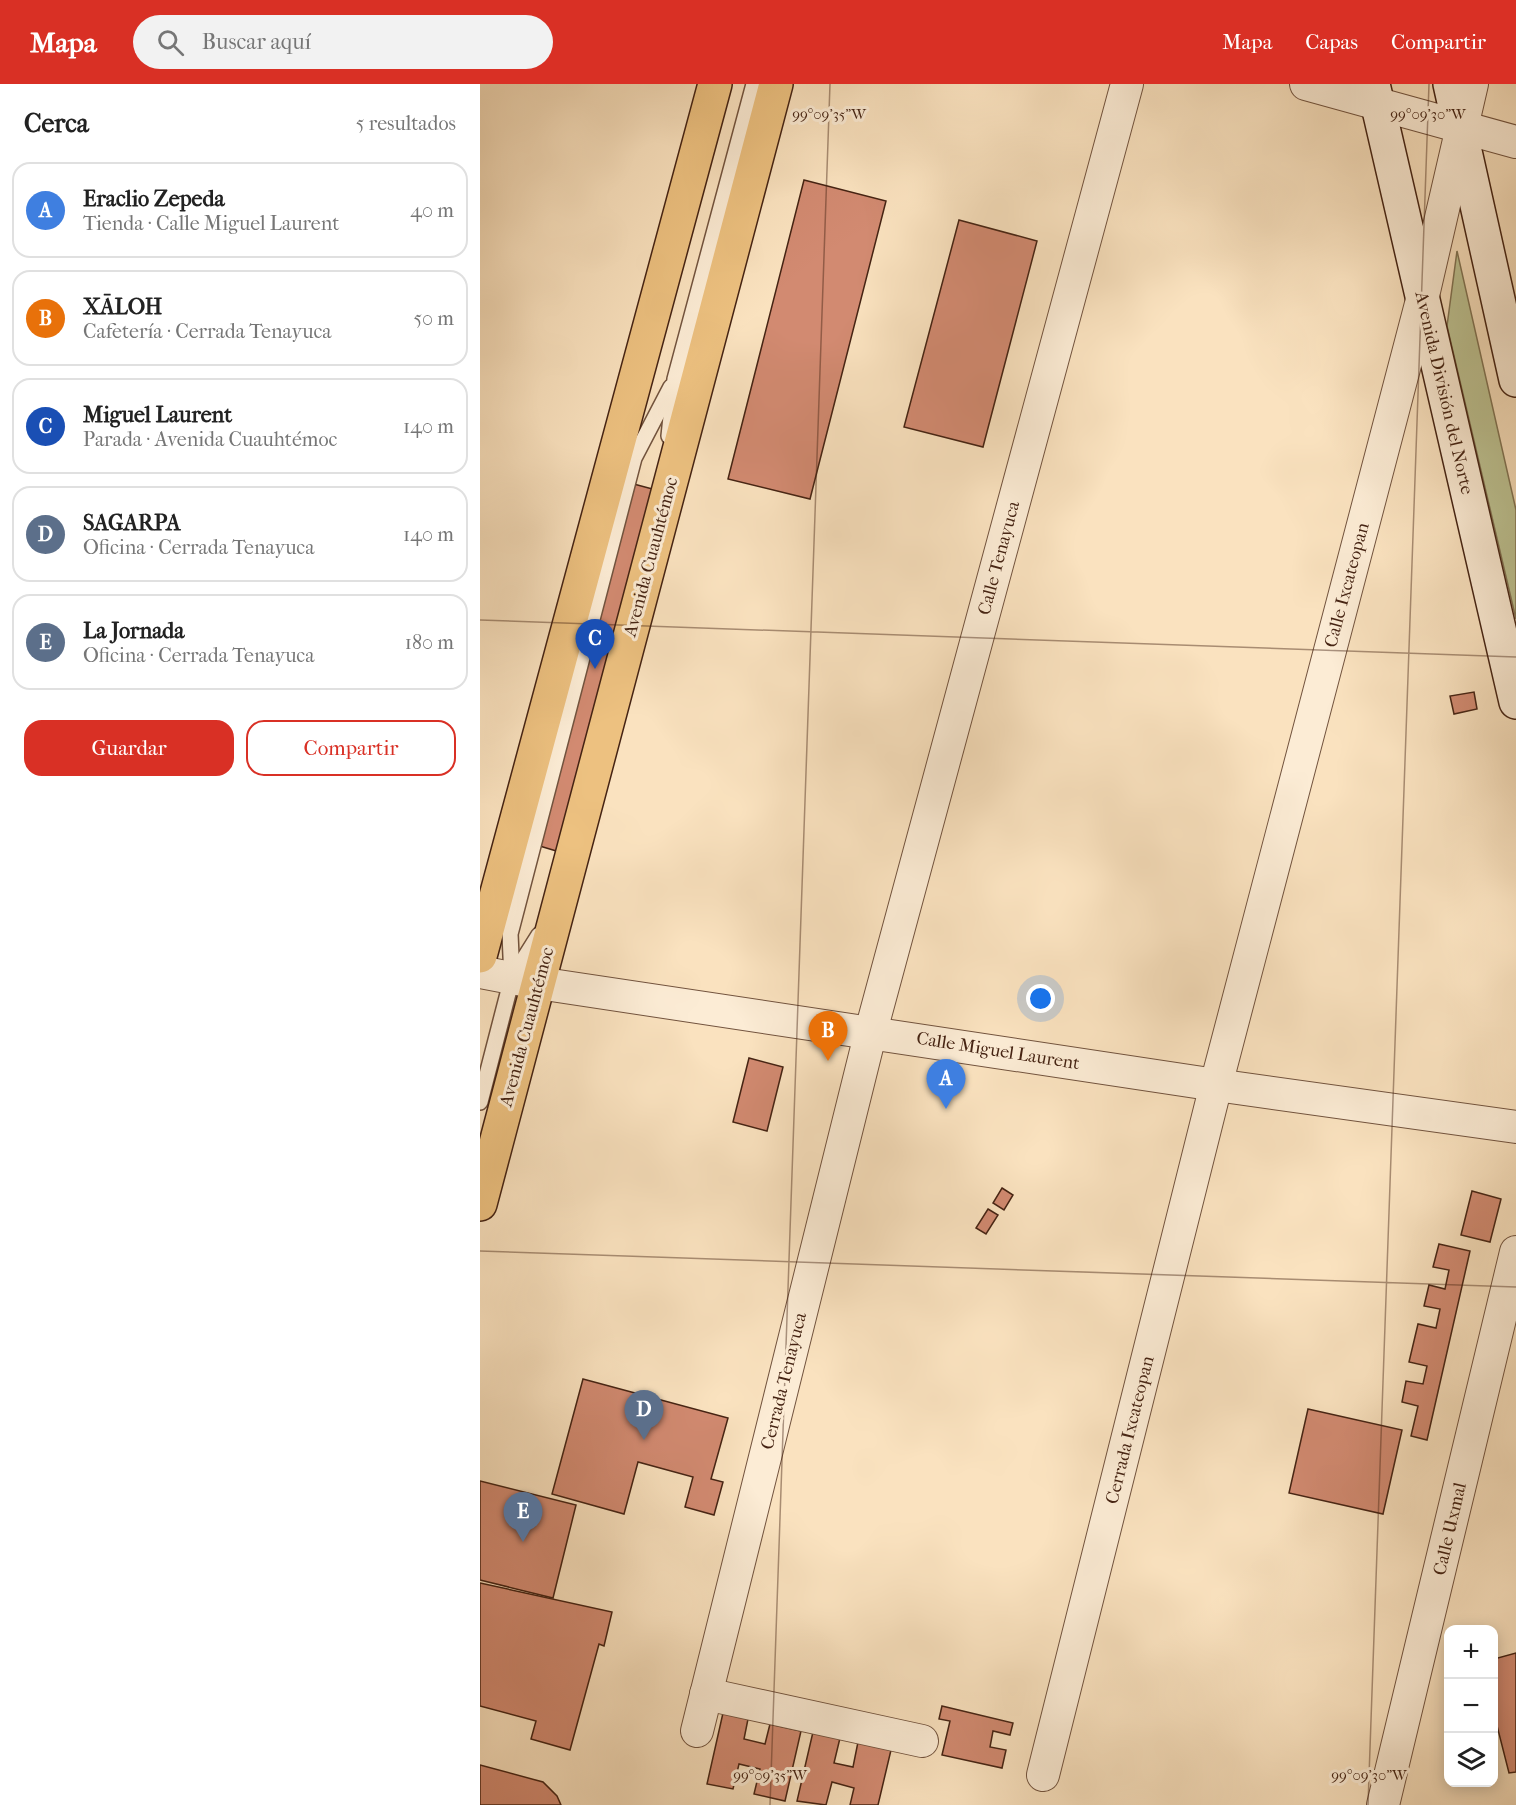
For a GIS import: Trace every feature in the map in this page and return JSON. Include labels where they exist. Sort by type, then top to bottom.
[{"type":"main road","points":[[480,956],[715,84]]},
{"type":"main road","name":"Avenida Cuauhtémoc","points":[[480,1204],[525,981],[776,84]]},
{"type":"main road","points":[[1450,84],[1516,380]]},
{"type":"main road","name":"Avenida División del Norte","points":[[1375,94],[1516,702]]},
{"type":"street","name":"Calle Tenayuca","points":[[871,1031],[1127,84]]},
{"type":"street","points":[[1305,84],[1375,94],[1461,127],[1516,142]]},
{"type":"street","name":"Calle Ixcateopan","points":[[1216,1085],[1422,300],[1472,84]]},
{"type":"street","name":"Calle Miguel Laurent","points":[[480,972],[525,981],[871,1031],[1216,1085],[1516,1127]]},
{"type":"street","name":"Cerrada Tenayuca","points":[[697,1731],[871,1031]]},
{"type":"street","name":"Cerrada Ixcateopan","points":[[1043,1775],[1216,1085]]},
{"type":"street","name":"Calle Uxmal","points":[[1383,1805],[1516,1252]]},
{"type":"street","points":[[706,1694],[922,1741]]},
{"type":"lane","points":[[480,1102],[525,981],[538,939],[666,465],[675,379],[754,84]]},
{"type":"lane","points":[[525,981],[510,934],[634,458],[675,379]]},
{"type":"green space","points":[[1457,251],[1516,510],[1516,619],[1447,326]]},
{"type":"building","points":[[804,180],[886,201],[810,499],[728,479]]},
{"type":"building","points":[[959,220],[1037,241],[983,447],[904,427]]},
{"type":"building","points":[[630,483],[660,491],[563,853],[533,844]]},
{"type":"building","points":[[1474,692],[1477,709],[1454,714],[1450,696]]},
{"type":"building","points":[[749,1058],[783,1067],[767,1131],[733,1122]]},
{"type":"building","points":[[1002,1188],[1013,1195],[1004,1210],[993,1203]]},
{"type":"building","points":[[1472,1191],[1501,1199],[1490,1242],[1461,1235]]},
{"type":"building","points":[[988,1209],[998,1215],[986,1234],[976,1228]]},
{"type":"building","points":[[1439,1244],[1470,1251],[1427,1440],[1411,1436],[1418,1406],[1402,1402],[1406,1381],[1423,1384],[1427,1366],[1409,1362],[1418,1324],[1436,1328],[1440,1309],[1424,1306],[1429,1285],[1445,1289],[1449,1270],[1433,1267]]},
{"type":"building","points":[[583,1379],[728,1418],[711,1479],[723,1482],[714,1515],[685,1507],[693,1477],[638,1462],[624,1514],[552,1494]]},
{"type":"building","points":[[1308,1409],[1402,1430],[1383,1514],[1289,1493]]},
{"type":"building","points":[[480,1481],[576,1505],[553,1598],[480,1580]]},
{"type":"building","points":[[480,1583],[612,1612],[604,1646],[599,1644],[570,1750],[531,1739],[536,1721],[480,1706]]},
{"type":"building","points":[[1516,1653],[1516,1772],[1509,1773],[1498,1730],[1498,1658]]},
{"type":"building","points":[[942,1706],[1013,1723],[1010,1735],[993,1731],[990,1747],[1006,1750],[1002,1768],[942,1755],[950,1721],[939,1719]]},
{"type":"building","points":[[723,1713],[748,1719],[744,1739],[765,1744],[770,1724],[801,1731],[785,1801],[754,1794],[760,1769],[739,1764],[733,1789],[707,1784]]},
{"type":"building","points":[[813,1732],[840,1738],[834,1763],[853,1767],[858,1742],[891,1750],[878,1805],[850,1805],[854,1788],[832,1782],[826,1805],[797,1801]]},
{"type":"building","points":[[480,1765],[543,1782],[557,1796],[561,1805],[480,1805]]},
{"type":"place","name":"Miguel Laurent","points":[[595,669]]},
{"type":"place","name":"XĀLOH","points":[[828,1061]]},
{"type":"place","name":"Eraclio Zepeda","points":[[946,1109]]},
{"type":"place","name":"SAGARPA","points":[[644,1440]]},
{"type":"place","name":"La Jornada","points":[[523,1542]]}]
